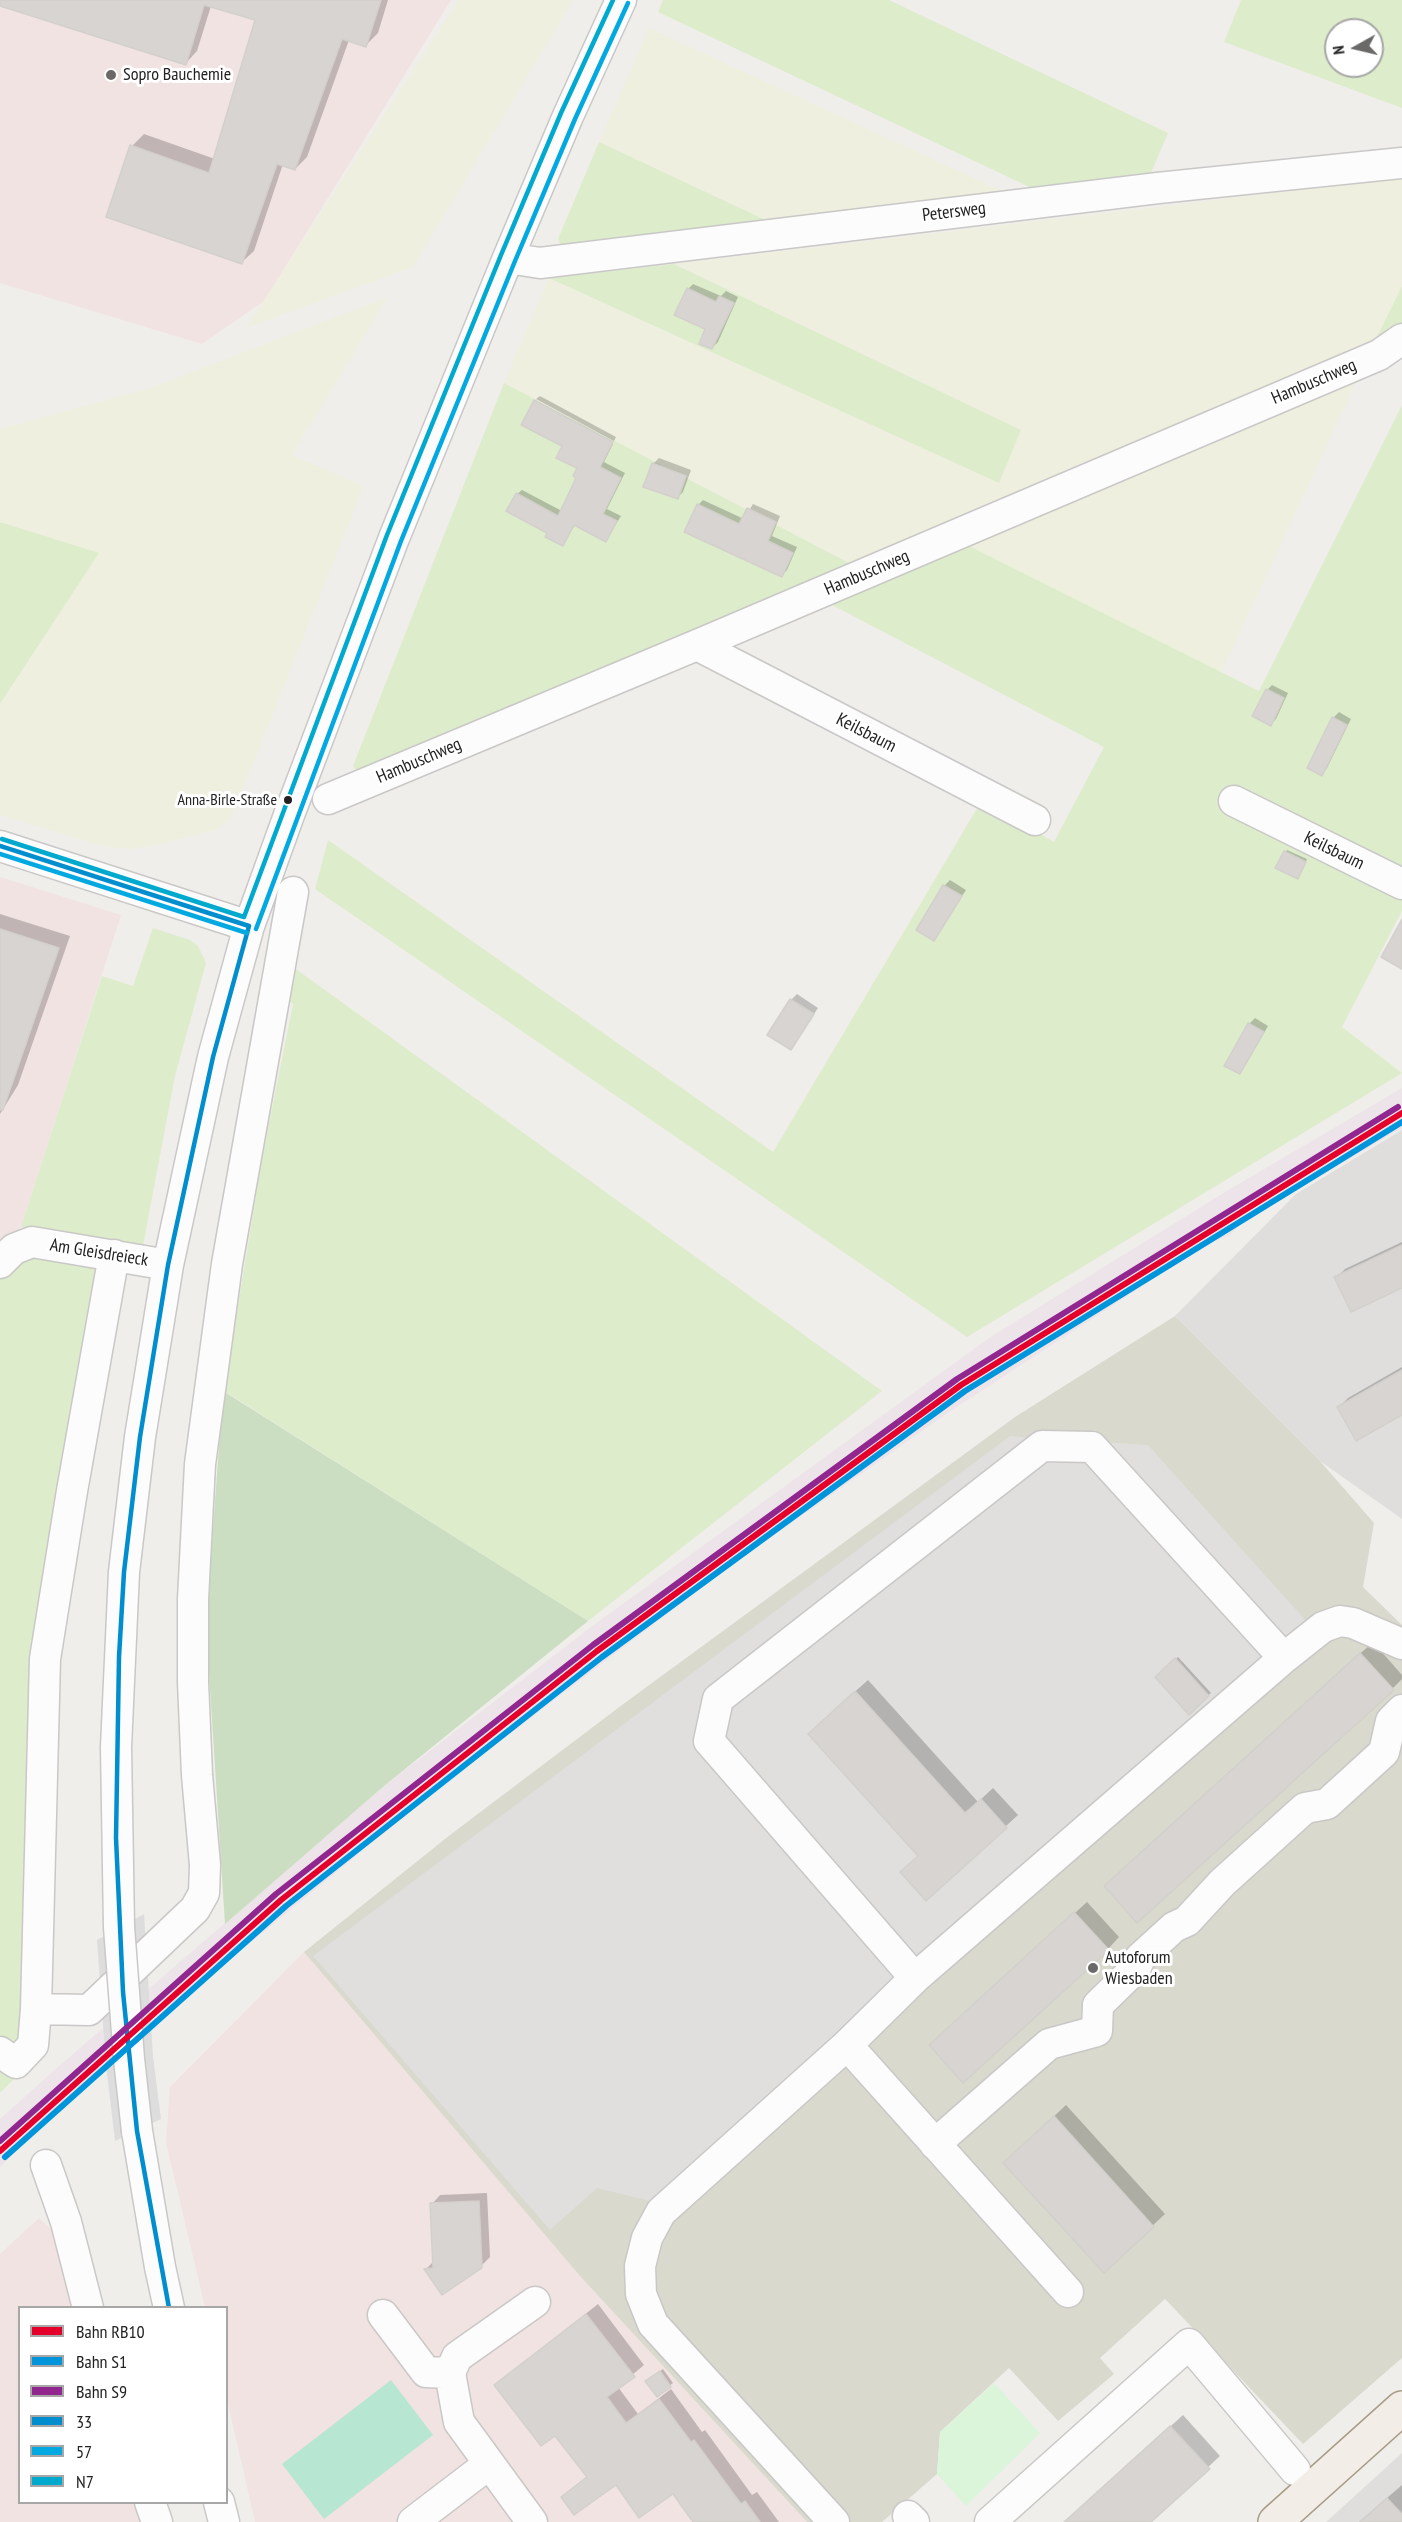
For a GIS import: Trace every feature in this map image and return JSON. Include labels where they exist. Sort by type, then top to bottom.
[{"type":"main road","points":[[1275,2522],[1402,2408]]},
{"type":"street","points":[[169,2306],[154,2235],[137,2130],[128,2048],[119,1927],[116,1747],[124,1572],[140,1437],[168,1265],[213,1057],[249,927],[289,815],[394,538],[508,258],[568,116],[621,0]]},
{"type":"street","name":"Petersweg","points":[[508,258],[540,264],[1158,188],[1402,163]]},
{"type":"street","name":"Hambuschweg","points":[[328,799],[1379,355],[1402,339]]},
{"type":"street","name":"Keilsbaum","points":[[697,645],[1035,820]]},
{"type":"street","name":"Keilsbaum","points":[[1234,801],[1402,884]]},
{"type":"street","points":[[0,846],[249,927]]},
{"type":"street","points":[[36,2009],[88,2010],[195,1909],[204,1893],[206,1865],[197,1775],[193,1683],[193,1599],[200,1464],[227,1264],[293,892]]},
{"type":"street","name":"Am Gleisdreieck","points":[[0,1263],[14,1249],[32,1242],[168,1265]]},
{"type":"street","points":[[0,2052],[16,2063],[33,2045],[36,2009],[45,1659],[114,1255]]},
{"type":"street","points":[[915,1978],[709,1741],[718,1700],[1042,1446],[1092,1448],[1284,1658]]},
{"type":"street","points":[[834,2522],[653,2324],[641,2294],[640,2266],[647,2238],[661,2212],[847,2044],[915,1978],[1284,1658],[1323,1627],[1340,1621],[1353,1623],[1402,1644]]},
{"type":"street","points":[[935,2144],[1049,2043],[1097,2031],[1098,2005],[1136,1969],[1140,1958],[1174,1927],[1187,1921],[1222,1883],[1305,1808],[1327,1804],[1384,1752],[1391,1721],[1402,1710]]},
{"type":"street","points":[[847,2044],[1068,2292]]},
{"type":"street","points":[[46,2165],[66,2222],[88,2306]]},
{"type":"street","points":[[532,2522],[459,2422],[450,2373],[457,2357],[535,2302]]},
{"type":"street","points":[[383,2315],[426,2372],[450,2373]]},
{"type":"street","points":[[990,2522],[1189,2344],[1295,2470]]},
{"type":"street","points":[[413,2522],[489,2464]]},
{"type":"street","points":[[151,2504],[157,2522]]},
{"type":"street","points":[[220,2504],[224,2522]]},
{"type":"shaded area","points":[[0,0],[451,0],[264,301],[202,344],[0,283]]},
{"type":"shaded area","points":[[0,877],[121,915],[21,1227],[0,1243]]},
{"type":"shaded area","points":[[1402,1088],[1402,1128],[1243,1222],[1230,1235],[1204,1246],[949,1412],[726,1569],[435,1791],[233,1957],[78,2093],[0,2167],[0,2119],[384,1786],[595,1624],[989,1338],[1230,1189]]},
{"type":"shaded area","points":[[1402,1130],[1402,1519],[1320,1461],[1175,1316],[1296,1194]]},
{"type":"shaded area","points":[[1175,1316],[1320,1461],[1374,1523],[1363,1587],[1402,1625],[1402,2358],[1303,2444],[1165,2299],[1100,2358],[1114,2374],[1058,2421],[1009,2368],[940,2432],[937,2474],[882,2522],[807,2522],[580,2276],[304,1952],[450,1835],[622,1705],[1015,1417]]},
{"type":"shaded area","points":[[1010,1436],[1148,1445],[1308,1623],[650,2201],[597,2188],[550,2230],[313,1956]]},
{"type":"shaded area","points":[[304,1952],[580,2276],[807,2522],[255,2522],[228,2404],[228,2306],[205,2306],[166,2143],[170,2087]]},
{"type":"shaded area","points":[[39,2218],[63,2240],[79,2306],[18,2306],[18,2504],[139,2504],[146,2522],[0,2522],[0,2254]]},
{"type":"shaded area","points":[[1402,2453],[1402,2522],[1326,2522]]},
{"type":"green space","points":[[459,0],[573,0],[413,267],[246,328]]},
{"type":"green space","points":[[663,0],[889,0],[1168,133],[1148,180],[1038,191],[658,12]]},
{"type":"green space","points":[[1241,0],[1402,0],[1402,108],[1224,42]]},
{"type":"green space","points":[[649,28],[1015,197],[772,223],[599,142]]},
{"type":"green space","points":[[599,142],[772,223],[564,251],[558,239]]},
{"type":"green space","points":[[1402,178],[1402,286],[1371,349],[851,564],[504,383],[549,278],[999,483],[1021,430],[674,264]]},
{"type":"green space","points":[[674,264],[1021,430],[999,483],[549,278]]},
{"type":"green space","points":[[1402,286],[1402,326],[1371,349]]},
{"type":"green space","points":[[388,297],[292,455],[364,486],[231,819],[218,829],[157,845],[130,849],[102,846],[0,815],[0,705],[99,554],[0,522],[0,429],[150,388]]},
{"type":"green space","points":[[1361,372],[1221,673],[969,546]]},
{"type":"green space","points":[[504,383],[851,564],[360,775],[353,766]]},
{"type":"green space","points":[[1402,405],[1402,911],[1342,1027],[1402,1073],[967,1337],[315,889],[328,840],[773,1152],[982,800],[1054,842],[1104,747],[832,605],[969,546],[1259,691]]},
{"type":"green space","points":[[0,522],[99,553],[0,704]]},
{"type":"green space","points":[[153,928],[190,940],[198,946],[206,963],[175,1076],[142,1251],[21,1227],[102,976],[133,986]]},
{"type":"green space","points":[[293,967],[882,1391],[588,1621],[224,1391],[263,1153],[293,1004],[285,998]]},
{"type":"green space","points":[[12,1254],[107,1262],[63,1461],[28,2065],[0,2093],[0,1270]]},
{"type":"green space","points":[[223,1391],[588,1621],[384,1786],[225,1924],[206,1625]]},
{"type":"green space","points":[[391,2380],[433,2435],[324,2519],[282,2464]]},
{"type":"green space","points":[[994,2383],[1040,2433],[966,2506],[937,2474],[940,2432]]},
{"type":"pier","points":[[144,1914],[153,2056],[161,2119],[115,2141],[106,2065],[97,1940]]},
{"type":"building","points":[[0,0],[381,0],[366,47],[342,39],[295,170],[277,164],[242,264],[106,217],[130,145],[209,173],[255,20],[204,5],[186,65],[0,6]]},
{"type":"building","points":[[687,288],[716,302],[719,296],[734,303],[712,349],[699,344],[705,329],[674,315]]},
{"type":"building","points":[[534,400],[613,442],[600,467],[621,478],[603,514],[617,521],[606,542],[574,525],[563,546],[545,537],[547,533],[506,511],[516,493],[558,516],[576,478],[573,476],[577,468],[556,458],[562,446],[521,425]]},
{"type":"building","points":[[652,463],[686,476],[678,499],[643,487]]},
{"type":"building","points":[[697,504],[739,524],[747,508],[776,522],[768,541],[793,553],[782,577],[684,532]]},
{"type":"building","points":[[1266,689],[1284,698],[1271,726],[1252,716]]},
{"type":"building","points":[[1332,717],[1347,725],[1322,776],[1307,768]]},
{"type":"building","points":[[1284,851],[1306,862],[1298,879],[1275,868]]},
{"type":"building","points":[[943,885],[962,896],[934,941],[916,930]]},
{"type":"building","points":[[1402,919],[1402,969],[1381,957]]},
{"type":"building","points":[[0,929],[59,948],[3,1110],[0,1110]]},
{"type":"building","points":[[790,999],[814,1014],[791,1050],[767,1035]]},
{"type":"building","points":[[1248,1023],[1264,1032],[1240,1074],[1224,1066]]},
{"type":"building","points":[[1402,1245],[1402,1288],[1351,1312],[1334,1277]]},
{"type":"building","points":[[1402,1370],[1402,1415],[1356,1441],[1337,1407]]},
{"type":"building","points":[[1360,1653],[1394,1690],[1137,1923],[1104,1886]]},
{"type":"building","points":[[1175,1658],[1209,1696],[1189,1715],[1155,1677]]},
{"type":"building","points":[[855,1691],[965,1813],[981,1799],[1007,1828],[926,1901],[900,1872],[918,1856],[808,1734]]},
{"type":"building","points":[[1074,1912],[1109,1950],[963,2083],[929,2045]]},
{"type":"building","points":[[1054,2116],[1154,2227],[1104,2273],[1003,2163]]},
{"type":"building","points":[[479,2201],[482,2268],[442,2295],[424,2269],[433,2268],[430,2203]]},
{"type":"building","points":[[586,2314],[635,2377],[607,2397],[626,2423],[659,2399],[691,2442],[694,2440],[741,2504],[745,2501],[760,2522],[693,2522],[673,2494],[639,2518],[616,2485],[574,2515],[561,2497],[587,2477],[555,2436],[541,2446],[494,2385]]},
{"type":"building","points":[[660,2371],[671,2387],[657,2397],[645,2381]]},
{"type":"building","points":[[1170,2426],[1210,2469],[1151,2522],[1064,2522]]},
{"type":"building","points":[[1387,2498],[1402,2514],[1402,2522],[1360,2522]]},
{"type":"rail line","name":"S9","points":[[0,2141],[276,1894],[593,1645],[957,1379],[1398,1107]]},
{"type":"rail line","name":"RB10","points":[[0,2151],[281,1900],[597,1651],[961,1385],[1402,1113]]},
{"type":"rail line","name":"S1","points":[[5,2157],[286,1906],[602,1657],[965,1391],[1402,1122]]},
{"type":"transit line","name":"N7","points":[[2,839],[244,917],[387,535],[501,255],[561,113],[613,0]]},
{"type":"transit line","name":"57","points":[[256,929],[401,541],[515,261],[575,119],[628,3]]},
{"type":"transit line","name":"33","points":[[0,846],[249,926]]},
{"type":"transit line","name":"57","points":[[0,854],[247,933]]},
{"type":"transit line","name":"33","points":[[169,2306],[137,2131],[123,1992],[116,1838],[119,1657],[124,1572],[140,1437],[168,1265],[213,1057],[249,926]]},
{"type":"place","name":"Sopro Bauchemie","points":[[111,75]]},
{"type":"place","name":"Anna-Birle-Straße","points":[[288,800]]},
{"type":"place","name":"Autoforum Wiesbaden","points":[[1093,1968]]}]
